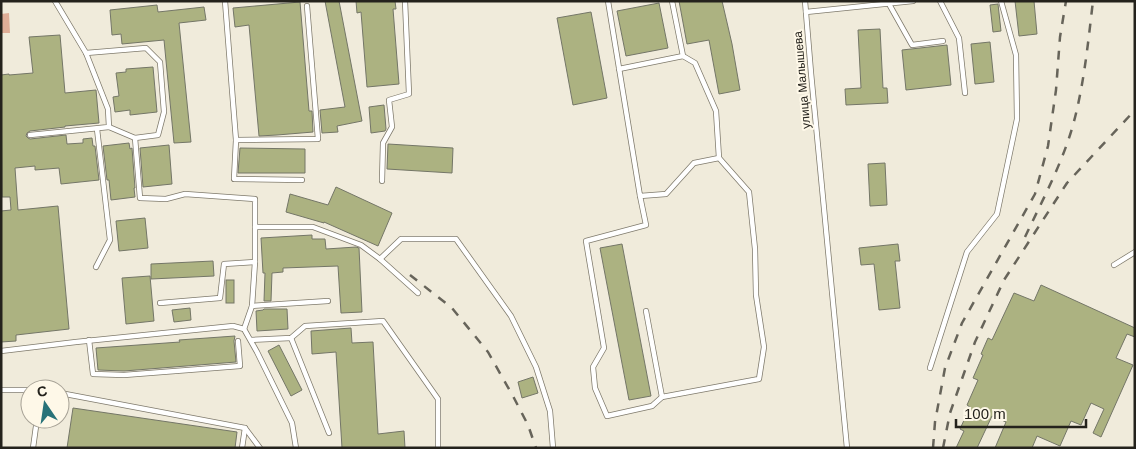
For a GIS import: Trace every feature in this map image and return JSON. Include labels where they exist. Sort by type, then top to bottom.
[{"type":"lane","points":[[54,1],[86,53],[108,110],[109,127]]},
{"type":"lane","points":[[225,1],[236,140],[234,179],[302,180]]},
{"type":"lane","points":[[382,181],[383,143],[392,128],[389,100],[410,94],[405,1]]},
{"type":"lane","points":[[608,1],[619,69],[640,196],[646,226],[586,241],[604,348],[593,367],[595,388],[607,416],[652,406],[662,397],[759,379],[764,346],[756,295],[755,249],[749,192],[719,158],[716,111],[695,63],[683,56],[619,69]]},
{"type":"lane","points":[[672,1],[683,56]]},
{"type":"lane","name":"улица Малышева","points":[[805,1],[847,448]]},
{"type":"lane","points":[[806,12],[914,1]]},
{"type":"lane","points":[[940,1],[959,38],[965,93]]},
{"type":"lane","points":[[930,368],[967,252],[997,214],[1018,119],[1016,55],[1001,1]]},
{"type":"lane","points":[[889,4],[912,44],[943,41]]},
{"type":"lane","points":[[236,140],[318,139],[307,6]]},
{"type":"lane","points":[[30,135],[109,127],[135,138],[158,135],[164,112],[160,62],[146,48],[86,53]]},
{"type":"lane","points":[[96,267],[110,240],[97,129]]},
{"type":"lane","points":[[135,138],[140,198],[166,199],[184,194],[255,199],[255,262],[252,306],[244,329]]},
{"type":"lane","points":[[640,196],[666,194],[694,163],[719,158]]},
{"type":"lane","points":[[255,227],[313,227],[361,245],[380,259],[418,293]]},
{"type":"lane","points":[[380,259],[401,239],[456,239],[511,316],[536,368],[550,411],[553,448]]},
{"type":"lane","points":[[1114,265],[1135,252]]},
{"type":"lane","points":[[160,304],[220,298],[224,264],[255,262]]},
{"type":"lane","points":[[252,306],[328,301]]},
{"type":"lane","points":[[646,311],[662,397]]},
{"type":"lane","points":[[251,340],[291,338],[305,326],[383,321],[438,399],[438,448]]},
{"type":"lane","points":[[1,351],[89,340],[233,326],[244,329],[292,423],[296,448]]},
{"type":"lane","points":[[291,338],[329,433]]},
{"type":"lane","points":[[89,340],[93,374],[124,375],[240,366],[238,341]]},
{"type":"lane","points":[[1,390],[20,390]]},
{"type":"lane","points":[[70,395],[245,428],[260,448]]},
{"type":"lane","points":[[242,448],[245,428]]},
{"type":"lane","points":[[33,448],[35,429]]},
{"type":"shaded area","points":[[9,13],[10,33],[1,33],[1,14]]},
{"type":"building","points":[[325,1],[339,1],[362,121],[337,126],[338,132],[322,133],[320,110],[345,107]]},
{"type":"building","points":[[356,1],[395,1],[396,9],[393,9],[399,84],[367,87],[361,12],[357,13]]},
{"type":"building","points":[[679,1],[722,1],[740,90],[719,94],[709,40],[687,44]]},
{"type":"building","points":[[1015,1],[1034,1],[1037,34],[1019,36]]},
{"type":"building","points":[[300,2],[309,111],[312,111],[313,132],[259,136],[249,25],[235,27],[233,8]]},
{"type":"building","points":[[659,3],[668,48],[626,56],[617,11]]},
{"type":"building","points":[[998,4],[1001,31],[993,32],[990,5]]},
{"type":"building","points":[[157,5],[158,12],[204,7],[206,20],[179,23],[191,142],[174,143],[164,40],[122,44],[121,34],[112,35],[110,10]]},
{"type":"building","points":[[591,12],[607,98],[573,105],[557,18]]},
{"type":"building","points":[[880,29],[883,88],[887,88],[888,103],[846,105],[845,89],[861,88],[858,30]]},
{"type":"building","points":[[60,35],[65,93],[96,90],[99,123],[30,131],[26,136],[30,139],[66,135],[67,144],[83,143],[83,139],[92,138],[93,146],[95,146],[99,180],[61,184],[59,168],[35,170],[35,166],[15,168],[18,210],[58,206],[69,329],[16,335],[16,341],[1,342],[1,211],[11,210],[10,197],[2,197],[1,75],[33,73],[29,37]]},
{"type":"building","points":[[990,42],[994,82],[975,84],[971,44]]},
{"type":"building","points":[[947,45],[951,85],[906,90],[902,50]]},
{"type":"building","points":[[153,67],[157,112],[130,115],[130,110],[115,112],[113,97],[119,96],[116,73],[126,72],[126,69]]},
{"type":"building","points":[[384,105],[386,129],[385,131],[371,133],[369,107]]},
{"type":"building","points":[[129,143],[130,149],[132,148],[135,197],[111,200],[103,146]]},
{"type":"building","points":[[388,144],[453,148],[452,173],[387,169]]},
{"type":"building","points":[[169,145],[172,184],[143,187],[140,148]]},
{"type":"building","points":[[240,148],[305,149],[305,173],[238,173]]},
{"type":"building","points":[[885,163],[887,205],[870,206],[868,164]]},
{"type":"building","points":[[336,187],[392,213],[378,246],[324,222],[286,212],[290,194],[328,205]]},
{"type":"building","points":[[145,218],[148,248],[119,251],[116,221]]},
{"type":"building","points":[[312,235],[312,239],[325,239],[326,249],[359,248],[362,312],[341,313],[338,266],[283,268],[283,272],[272,273],[271,301],[264,301],[265,273],[263,273],[261,238]]},
{"type":"building","points":[[622,244],[651,396],[629,400],[600,248]]},
{"type":"building","points":[[898,244],[900,261],[895,261],[900,308],[879,310],[874,264],[861,265],[859,248]]},
{"type":"building","points":[[213,261],[214,276],[151,279],[151,264]]},
{"type":"building","points":[[150,276],[154,321],[126,324],[122,278]]},
{"type":"building","points":[[226,280],[234,280],[234,303],[226,303]]},
{"type":"building","points":[[1041,285],[1135,328],[1135,337],[1127,334],[1116,358],[1133,365],[1101,437],[1093,433],[1104,409],[1091,403],[1081,425],[1071,421],[1060,446],[1037,436],[1032,448],[995,448],[1006,422],[992,416],[977,448],[956,448],[964,431],[960,429],[970,407],[967,405],[978,380],[973,378],[988,338],[992,340],[1014,293],[1034,301]]},
{"type":"building","points":[[190,308],[191,320],[174,322],[172,310]]},
{"type":"building","points":[[287,309],[288,329],[257,331],[256,311]]},
{"type":"building","points":[[351,328],[352,343],[373,342],[378,434],[404,431],[405,448],[342,448],[336,352],[312,354],[311,331]]},
{"type":"building","points":[[235,336],[236,362],[124,371],[98,370],[96,348]]},
{"type":"building","points":[[279,345],[302,390],[291,396],[268,351]]},
{"type":"building","points":[[533,377],[538,393],[522,398],[518,382]]},
{"type":"building","points":[[73,408],[237,432],[235,448],[67,448]]},
{"type":"railway","points":[[933,448],[935,422],[945,368],[962,323],[1035,194],[1048,146],[1056,90],[1060,37],[1066,1]]},
{"type":"railway","points":[[1025,237],[1045,196],[1073,125],[1083,79],[1093,1]]},
{"type":"railway","points":[[943,448],[950,413],[975,342],[1004,280],[1067,183],[1135,110]]},
{"type":"railway","points":[[410,275],[452,308],[488,352],[528,425],[536,448]]}]
